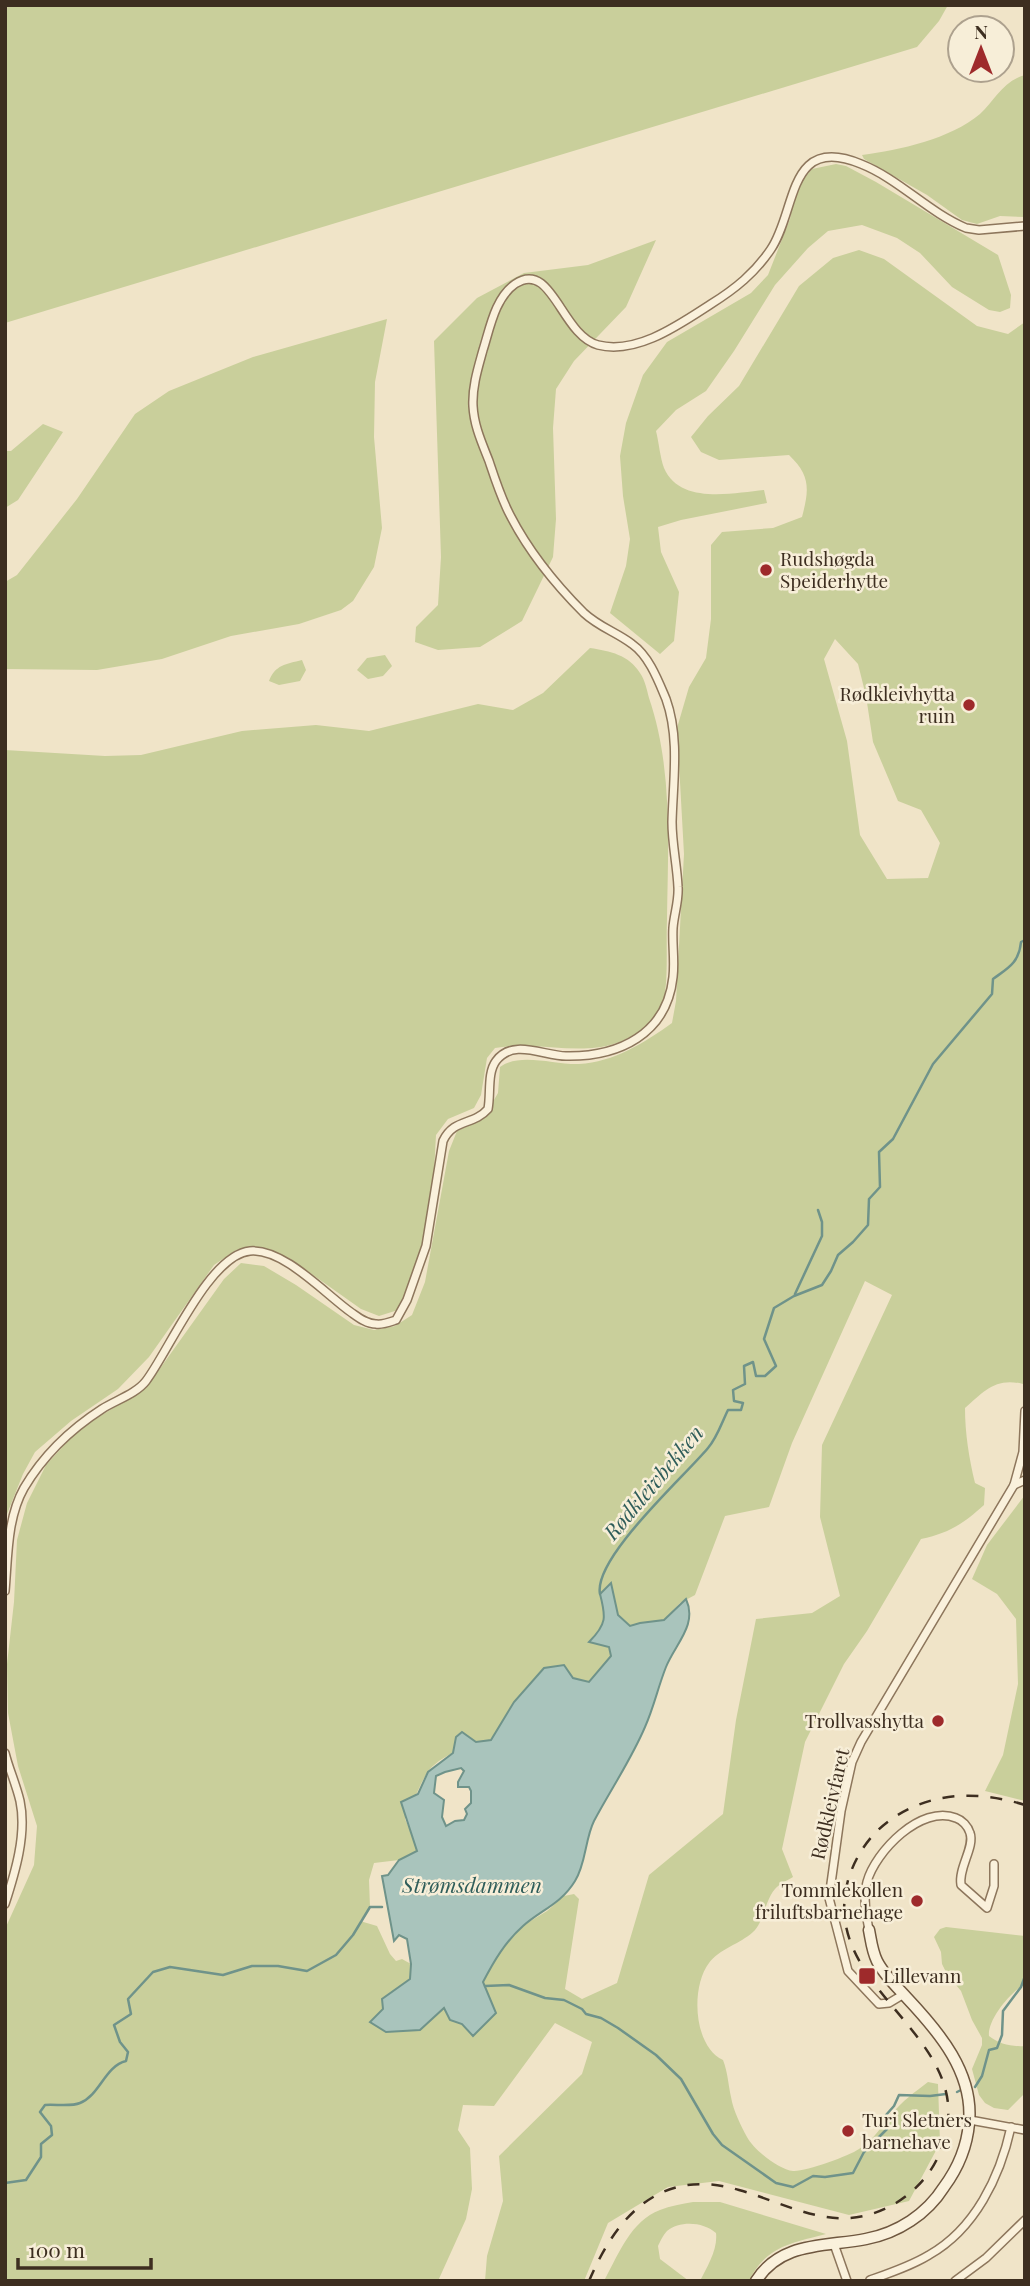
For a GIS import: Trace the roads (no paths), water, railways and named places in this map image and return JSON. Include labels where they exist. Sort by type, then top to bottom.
[{"type":"street","points":[[5,1591],[9,1540],[15,1510],[33,1474],[75,1429],[147,1380],[205,1287],[229,1261],[247,1252],[266,1254],[296,1269],[329,1297],[364,1321],[377,1325],[396,1320],[407,1300],[426,1246],[443,1141],[453,1127],[478,1117],[488,1108],[492,1068],[496,1060],[506,1052],[514,1050],[568,1056],[619,1046],[650,1030],[667,1003],[673,978],[673,927],[678,892],[672,825],[675,771],[670,716],[659,682],[642,653],[629,642],[602,628],[573,601],[525,540],[504,502],[476,426],[473,396],[485,345],[505,293],[522,281],[535,280],[545,285],[570,325],[589,342],[612,347],[647,340],[690,317],[747,279],[765,258],[779,234],[797,180],[806,167],[829,158],[849,160],[874,170],[966,228],[979,230],[1025,226]]},
{"type":"street","name":"Rødkleivfaret","points":[[904,1994],[889,2003],[879,2004],[848,1971],[829,1898],[841,1811],[852,1762],[861,1742],[1014,1485],[1024,1452],[1024,1411]]},
{"type":"street","points":[[1014,1485],[1025,1480]]},
{"type":"street","points":[[5,1753],[20,1799],[22,1817],[19,1847],[5,1904]]},
{"type":"street","points":[[756,2281],[771,2264],[786,2253],[883,2235],[907,2223],[939,2196],[955,2172],[964,2149],[970,2120],[967,2091],[955,2060],[934,2028],[877,1961],[865,1902],[867,1882],[871,1871],[890,1844],[919,1822],[943,1816],[956,1818],[966,1825],[971,1838],[960,1876],[961,1885],[986,1908],[994,1886],[994,1864]]},
{"type":"street","points":[[970,2120],[1025,2130]]},
{"type":"street","points":[[870,2280],[888,2277],[912,2265],[931,2254],[962,2229],[994,2179],[1011,2127]]},
{"type":"street","points":[[955,2281],[986,2258],[1025,2220]]},
{"type":"street","points":[[834,2244],[847,2281]]},
{"type":"water","name":"Strømsdammen","points":[[611,1583],[618,1615],[630,1626],[664,1620],[686,1599],[689,1617],[684,1634],[666,1667],[639,1739],[594,1821],[579,1874],[557,1901],[523,1926],[500,1952],[483,1982],[496,2013],[473,2036],[462,2024],[450,2020],[444,2008],[420,2030],[386,2032],[370,2022],[383,2009],[382,1999],[410,1979],[411,1964],[407,1939],[399,1935],[394,1941],[382,1876],[388,1875],[399,1860],[417,1851],[401,1802],[418,1794],[428,1772],[453,1753],[456,1737],[462,1732],[476,1742],[491,1740],[514,1702],[544,1668],[564,1665],[573,1678],[589,1682],[611,1656],[609,1647],[589,1642],[604,1620],[600,1594]],"holes":[[[461,1768],[464,1771],[458,1787],[469,1787],[471,1803],[465,1809],[467,1814],[464,1820],[446,1826],[442,1817],[444,1800],[434,1793],[436,1776]]]},
{"type":"waterway","name":"Rødkleivbekken","points":[[600,1594],[602,1579],[625,1540],[711,1444],[728,1410],[741,1410],[743,1403],[734,1401],[733,1390],[745,1384],[744,1366],[753,1362],[756,1376],[765,1376],[776,1366],[764,1339],[774,1308],[794,1296],[822,1285],[838,1255],[868,1225],[869,1199],[880,1187],[879,1152],[893,1139],[933,1064],[992,994],[993,979],[1012,964],[1018,955],[1021,942],[1025,940]]},
{"type":"waterway","points":[[795,1294],[822,1236],[822,1222],[818,1210]]},
{"type":"waterway","points":[[5,2183],[26,2180],[41,2157],[41,2144],[52,2135],[51,2126],[40,2112],[45,2105],[80,2103],[93,2094],[113,2069],[126,2061],[128,2052],[120,2042],[114,2025],[131,2014],[128,1999],[153,1972],[170,1967],[223,1975],[252,1966],[278,1966],[307,1971],[336,1955],[353,1935],[370,1907],[382,1907]]},
{"type":"waterway","points":[[975,2087],[982,2076],[989,2050],[997,2048],[1002,2035],[1003,2011],[1021,1987],[1025,1976]]},
{"type":"waterway","points":[[485,1986],[509,1985],[545,1998],[564,2000],[586,2014],[601,2018],[618,2028],[656,2055],[681,2079],[722,2145],[776,2183],[793,2187],[813,2176],[853,2173],[864,2152],[887,2129],[889,2125],[886,2115],[899,2095],[946,2094]]},
{"type":"waterway","points":[[957,2092],[961,2090]]},
{"type":"railway","points":[[589,2281],[600,2257],[628,2217],[645,2202],[665,2191],[687,2185],[711,2185],[739,2190],[817,2215],[855,2218],[875,2213],[896,2203],[918,2186],[939,2156],[948,2108],[940,2074],[921,2042],[874,1983],[855,1952],[845,1917],[849,1877],[861,1851],[872,1836],[908,1809],[940,1798],[957,1796],[991,1797],[1025,1805]]},
{"type":"place","name":"Rudshøgda Speiderhytte","points":[[766,570]]},
{"type":"place","name":"Rødkleivhytta ruin","points":[[969,705]]},
{"type":"place","name":"Trollvasshytta","points":[[938,1721]]},
{"type":"place","name":"Tommlekollen friluftsbarnehage","points":[[917,1901]]},
{"type":"place","name":"Lillevann","points":[[867,1976]]},
{"type":"place","name":"Turi Sletners barnehave","points":[[848,2131]]}]
